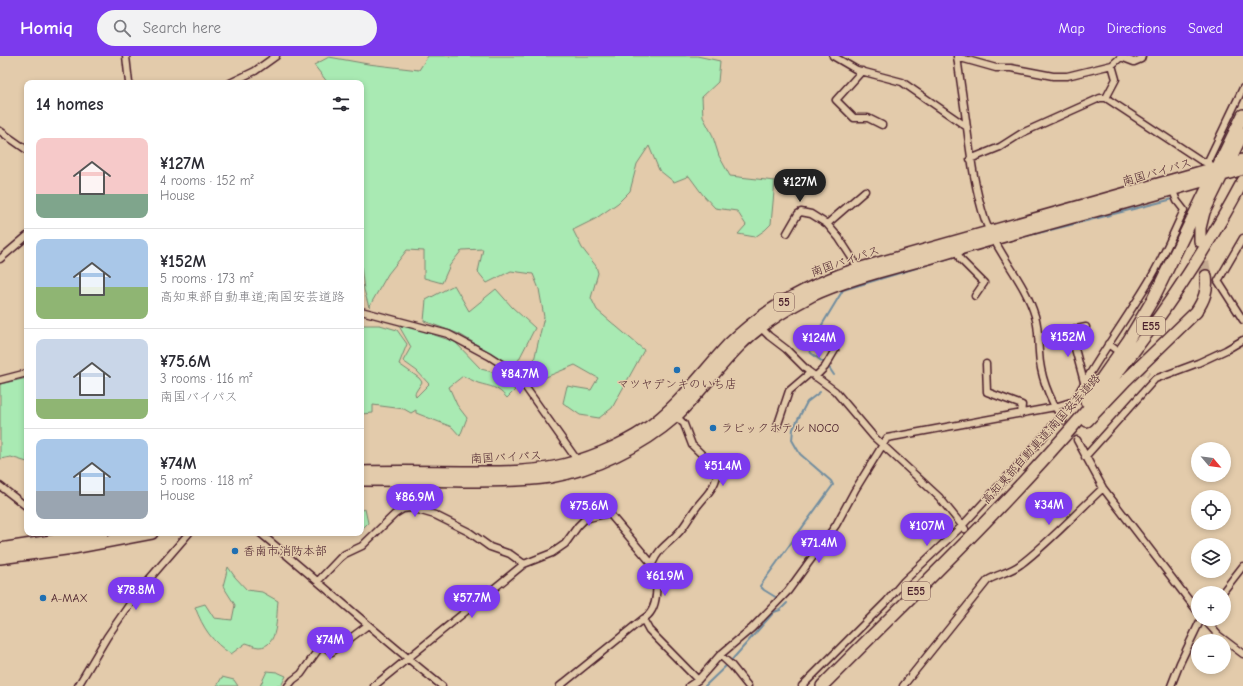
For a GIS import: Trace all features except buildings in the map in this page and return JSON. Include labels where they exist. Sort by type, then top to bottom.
[{"type":"highway","points":[[1050,452],[1128,340],[1153,299],[1214,171],[1243,115]]},
{"type":"highway","points":[[1228,164],[1243,133]]},
{"type":"highway","name":"南国バイパス","points":[[364,480],[498,481],[551,477],[586,468],[651,436],[732,353],[760,328],[812,296],[856,279],[1173,190],[1228,164],[1243,160]]},
{"type":"highway","name":"南国バイパス","points":[[364,472],[517,472],[555,467],[578,460],[614,446],[673,413],[728,345],[761,316],[773,307],[828,279],[859,269],[995,240],[1214,171],[1243,169]]},
{"type":"highway","points":[[1200,241],[1201,220],[1214,171]]},
{"type":"highway","name":"高知東部自動車道;南国安芸道路","points":[[822,686],[1011,496],[1087,410],[1142,340],[1191,268],[1240,186]]},
{"type":"highway","points":[[1011,496],[1040,469],[1126,380],[1196,312],[1203,302],[1206,290],[1206,276]]},
{"type":"highway","points":[[0,558],[90,536]]},
{"type":"highway","points":[[0,549],[118,536]]},
{"type":"street","points":[[126,56],[129,80]]},
{"type":"street","points":[[236,80],[255,71],[276,56]]},
{"type":"street","points":[[833,56],[862,71],[902,82],[967,127]]},
{"type":"street","points":[[802,686],[887,601],[904,581],[964,527],[1062,418],[1048,391],[1041,366],[1037,321],[1031,304],[1018,278],[995,240],[983,212],[970,159],[957,56],[996,68],[1011,68],[1053,76],[1067,76],[1112,65],[1121,57],[1134,62],[1142,56]]},
{"type":"street","points":[[1106,98],[1116,79],[1112,65]]},
{"type":"street","points":[[862,71],[836,100],[854,118],[868,118],[882,126]]},
{"type":"street","points":[[970,159],[1000,147],[1022,133],[1100,98],[1106,98],[1200,160],[1214,171],[1243,88]]},
{"type":"street","points":[[0,131],[24,148]]},
{"type":"street","points":[[689,686],[698,680],[720,654],[752,628],[788,591],[836,525],[887,438],[1021,414],[1074,402],[1084,382],[1152,277],[1164,255],[1184,210],[1173,190]]},
{"type":"street","points":[[827,224],[865,191]]},
{"type":"street","points":[[787,234],[798,214],[801,212],[812,214],[827,224],[839,238],[859,269]]},
{"type":"street","points":[[1243,238],[1218,281],[1243,320]]},
{"type":"street","points":[[0,259],[24,239]]},
{"type":"street","points":[[957,250],[960,260],[984,283],[975,296]]},
{"type":"street","points":[[364,312],[448,334],[489,356],[509,369],[519,378],[578,460]]},
{"type":"street","points":[[1038,337],[1086,327]]},
{"type":"street","points":[[760,328],[786,349],[812,375],[835,392],[874,437],[938,497],[964,527]]},
{"type":"street","points":[[1070,330],[1084,382]]},
{"type":"street","points":[[1085,457],[1152,377],[1198,363],[1243,340]]},
{"type":"street","points":[[1108,344],[1115,349]]},
{"type":"street","points":[[777,427],[789,391],[825,367],[835,350]]},
{"type":"street","points":[[986,364],[987,392],[1022,405],[1021,414]]},
{"type":"street","points":[[0,380],[24,374]]},
{"type":"street","points":[[652,564],[658,552],[680,531],[711,489],[718,474],[717,469],[690,443],[684,424],[673,413]]},
{"type":"street","points":[[1077,440],[1103,488],[1191,603]]},
{"type":"street","points":[[0,486],[24,505]]},
{"type":"street","points":[[903,686],[988,580],[1021,564],[1034,554],[1103,488]]},
{"type":"street","points":[[318,581],[340,558],[362,546],[395,514],[403,509],[411,508],[435,515],[470,532],[490,547],[510,554],[524,564]]},
{"type":"street","points":[[374,686],[524,564],[552,553],[565,544],[585,519],[609,513],[652,564],[654,570],[656,599],[654,608],[648,616],[560,686]]},
{"type":"street","points":[[78,686],[107,637],[138,592],[187,536]]},
{"type":"street","points":[[264,536],[408,659],[442,686]]},
{"type":"street","points":[[1227,586],[1243,566]]},
{"type":"street","points":[[643,619],[648,630],[698,680]]},
{"type":"street","points":[[288,686],[301,674],[320,647],[325,647],[332,652],[368,625]]},
{"type":"street","points":[[1171,686],[1180,663],[1198,626]]},
{"type":"street","points":[[1209,626],[1218,635],[1243,654]]},
{"type":"street","points":[[720,654],[748,686]]},
{"type":"green space","points":[[428,56],[697,56],[720,61],[718,82],[702,97],[703,117],[712,134],[719,156],[730,176],[775,181],[771,224],[755,237],[738,234],[746,225],[737,211],[715,208],[689,176],[674,182],[659,170],[649,146],[637,164],[630,191],[618,203],[595,219],[573,230],[582,248],[596,266],[598,273],[591,298],[597,310],[644,350],[612,408],[599,418],[580,415],[563,403],[567,386],[591,390],[598,378],[575,365],[534,382],[532,369],[544,317],[539,289],[533,274],[511,271],[487,283],[478,272],[483,249],[462,250],[450,265],[442,283],[424,278],[424,251],[407,250],[388,274],[369,307],[364,290],[364,80],[326,80],[314,65],[329,57],[368,64],[419,70]]},
{"type":"green space","points":[[454,285],[469,311],[496,289],[512,307],[535,328],[517,363],[513,366],[459,334],[424,321],[426,300]]},
{"type":"green space","points":[[364,325],[380,325],[397,330],[407,344],[399,364],[419,378],[422,382],[415,393],[416,397],[429,384],[417,371],[403,361],[411,347],[399,326],[414,328],[455,342],[481,369],[500,374],[515,390],[507,398],[497,389],[463,376],[449,387],[457,405],[467,418],[460,436],[452,427],[416,413],[416,410],[411,413],[404,409],[373,405],[373,413],[364,414]]},
{"type":"green space","points":[[24,379],[24,461],[11,457],[0,459],[0,384]]},
{"type":"green space","points":[[364,509],[368,523],[364,527]]},
{"type":"green space","points":[[228,567],[247,590],[262,592],[278,601],[275,630],[270,642],[265,646],[257,647],[246,643],[231,654],[218,645],[201,622],[195,607],[205,604],[214,618],[232,620],[235,605],[223,586]]},
{"type":"green space","points":[[267,671],[277,672],[286,676],[281,686],[260,686]]},
{"type":"green space","points":[[222,677],[234,680],[238,686],[217,686]]},
{"type":"waterway","points":[[834,375],[828,366],[811,353],[808,348],[843,290],[1003,242],[1173,199]]},
{"type":"waterway","points":[[777,598],[760,586],[833,485],[831,481],[800,454],[792,440],[793,429],[807,402],[820,392]]},
{"type":"waterway","points":[[705,686],[730,662],[774,612],[780,610],[787,603]]},
{"type":"tunnel","points":[[1201,246],[1206,276]]},
{"type":"tunnel","points":[[1126,358],[1149,375]]},
{"type":"tunnel","points":[[1063,420],[1077,440]]},
{"type":"place","name":"マツヤデンキのいち店","points":[[677,370]]},
{"type":"place","name":"ラビックホテル NOCO","points":[[713,428]]},
{"type":"place","name":"香南市消防本部","points":[[235,551]]},
{"type":"place","name":"A-MAX","points":[[43,598]]}]
